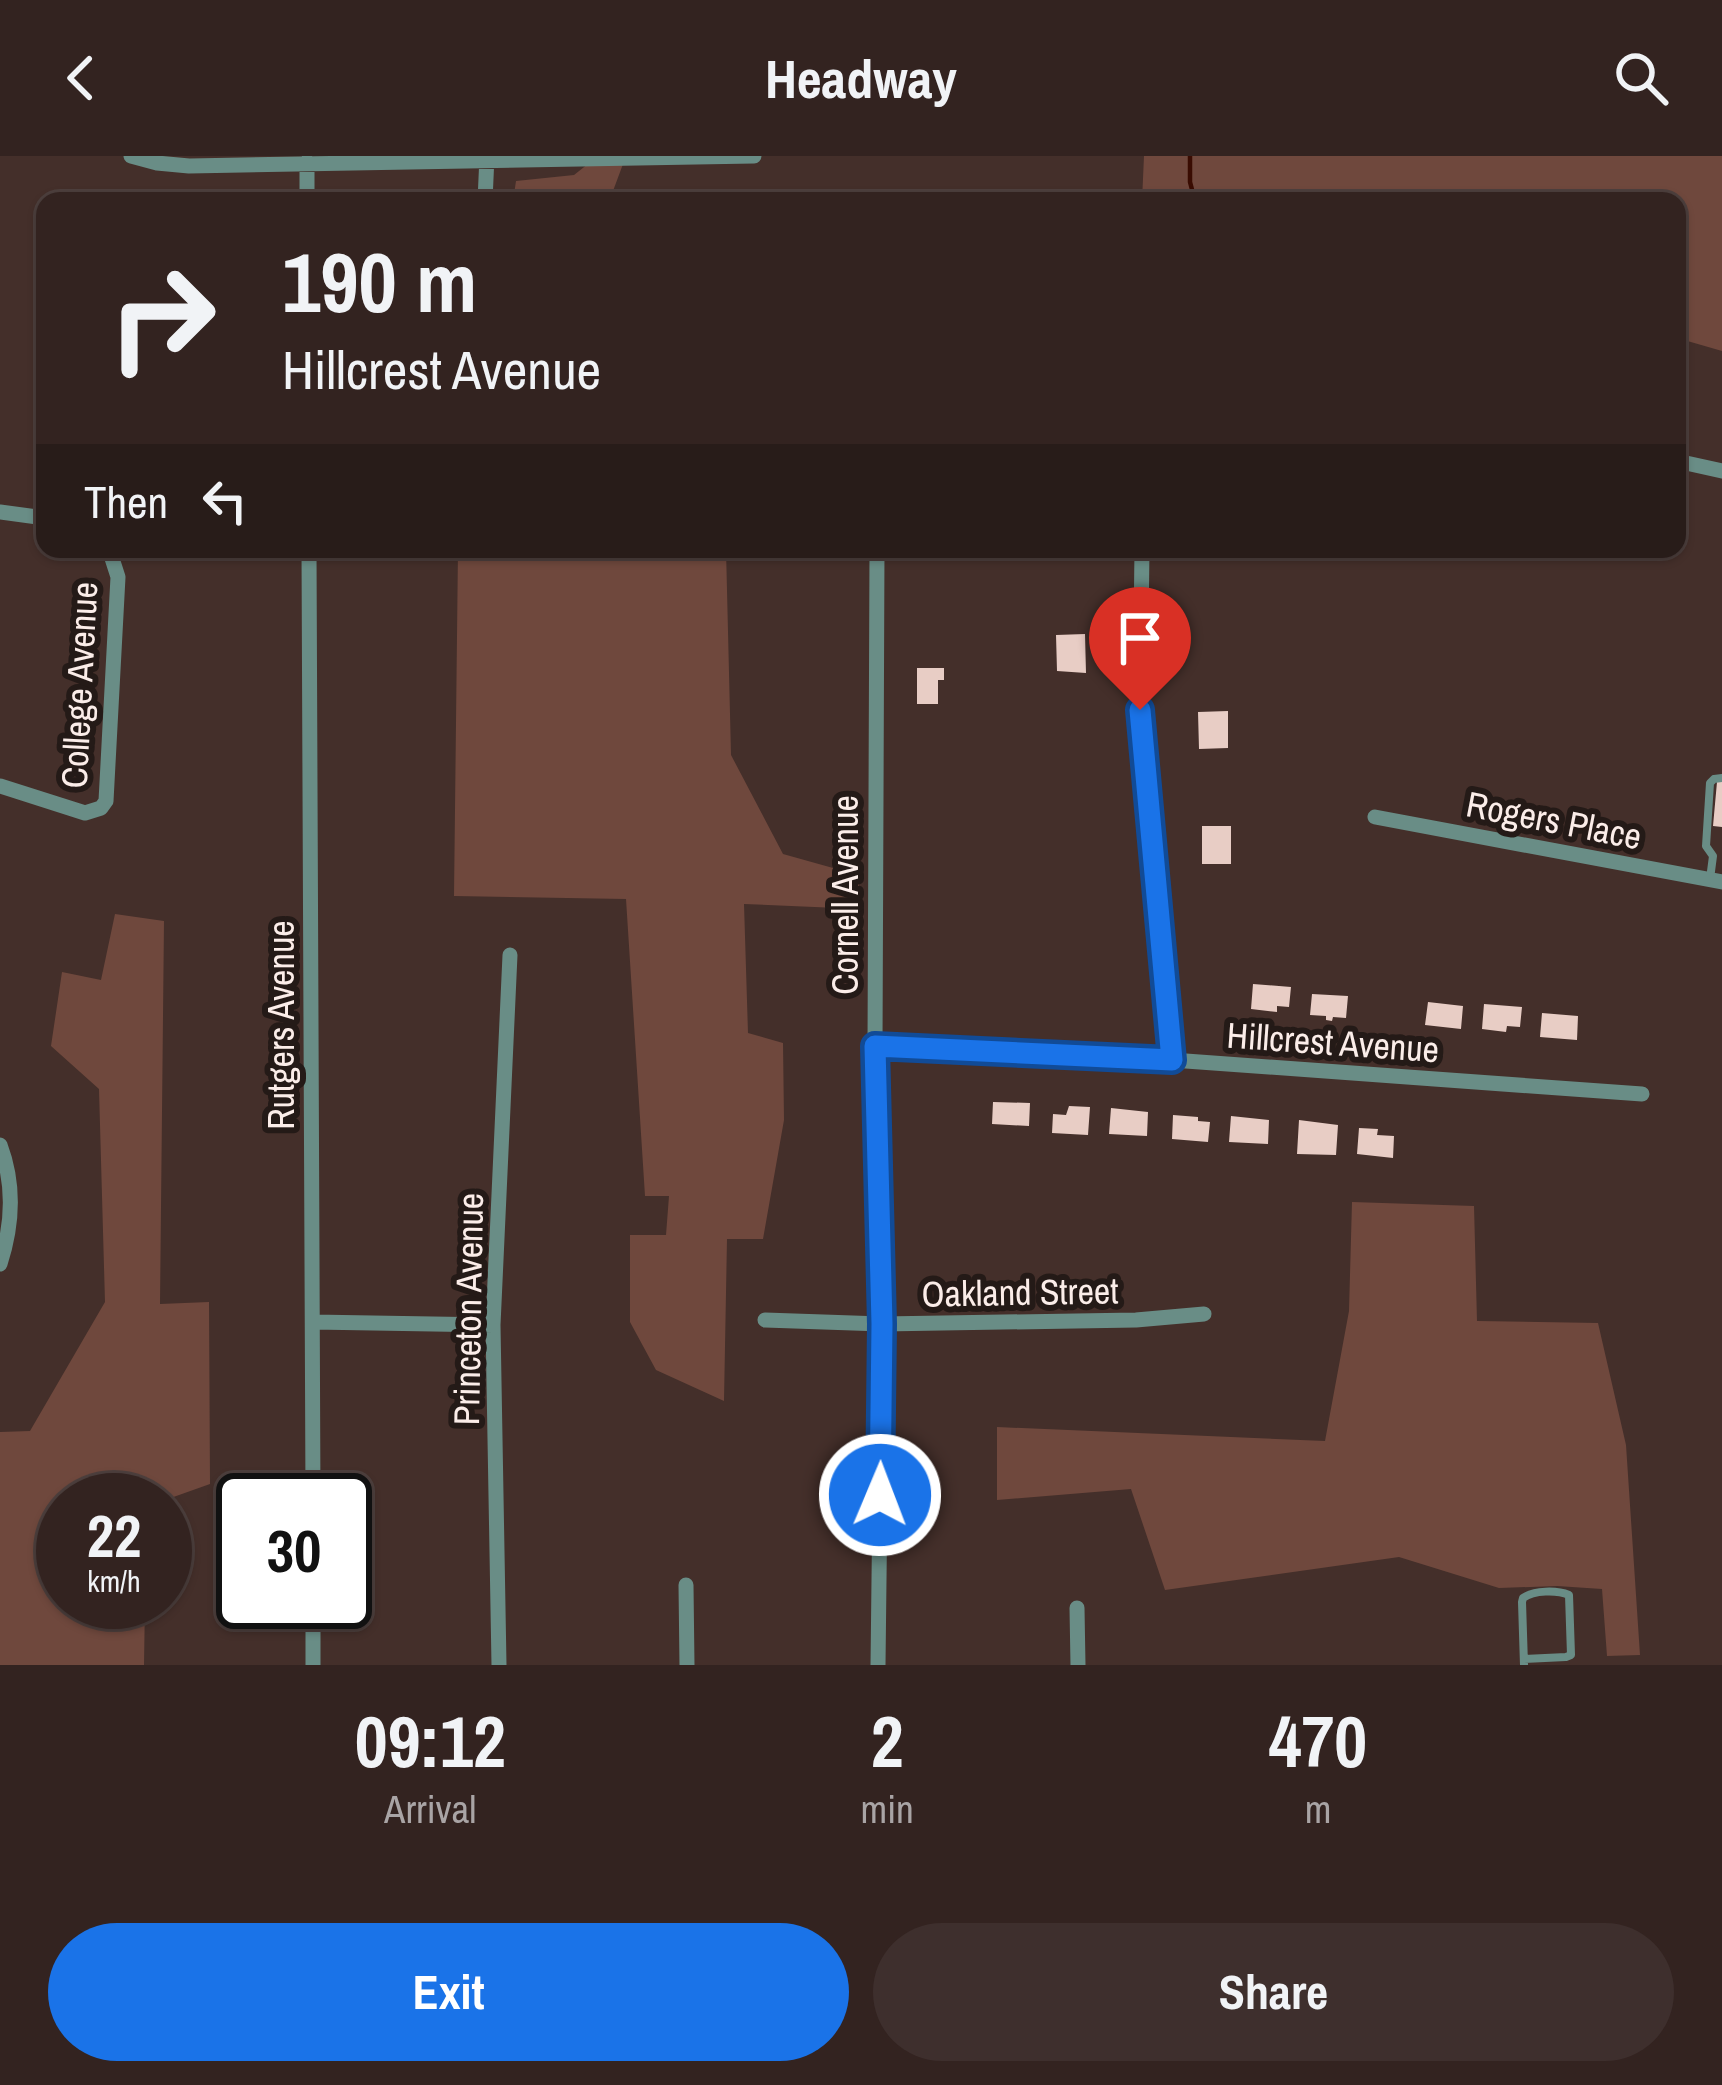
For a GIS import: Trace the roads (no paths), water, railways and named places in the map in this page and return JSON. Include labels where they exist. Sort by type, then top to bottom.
[{"type":"street","points":[[131,156],[173,165],[754,156]]},
{"type":"street","points":[[485,192],[487,159]]},
{"type":"street","points":[[307,162],[307,192]]},
{"type":"street","points":[[1686,463],[1722,471]]},
{"type":"street","points":[[0,512],[36,517]]},
{"type":"street","name":"College Avenue","points":[[0,786],[85,813],[101,808],[107,792],[118,577],[112,558]]},
{"type":"street","name":"Rutgers Avenue","points":[[309,558],[313,1473]]},
{"type":"street","name":"Cornell Avenue","points":[[876,558],[875,1046],[882,1324],[878,1665]]},
{"type":"street","points":[[1142,558],[1140,710],[1172,1060]]},
{"type":"street","name":"Rogers Place","points":[[1375,817],[1716,881]]},
{"type":"street","name":"Princeton Avenue","points":[[499,1665],[493,1325],[510,955]]},
{"type":"street","name":"Hillcrest Avenue","points":[[875,1046],[1172,1060],[1642,1094]]},
{"type":"street","points":[[0,1145],[11,1193],[10,1223],[0,1264]]},
{"type":"street","name":"Oakland Street","points":[[765,1320],[882,1324],[1136,1320],[1204,1314]]},
{"type":"street","points":[[313,1322],[493,1325]]},
{"type":"street","points":[[686,1586],[687,1665]]},
{"type":"street","points":[[1077,1608],[1078,1665]]},
{"type":"street","points":[[313,1629],[313,1665]]},
{"type":"lane","points":[[1716,881],[1713,856],[1706,846],[1710,783],[1722,778]]},
{"type":"lane","points":[[1706,846],[1722,848]]},
{"type":"lane","points":[[1532,1593],[1569,1595],[1571,1655],[1524,1662],[1523,1598],[1532,1593]]},
{"type":"waterway","points":[[1190,156],[1193,192]]}]
